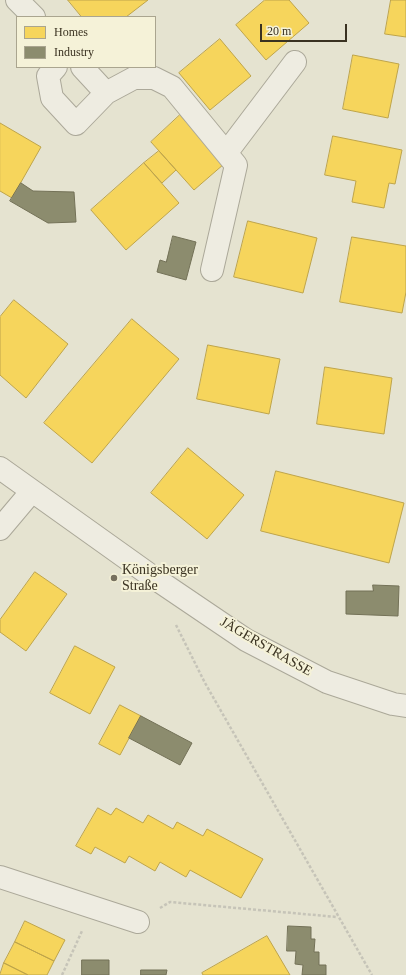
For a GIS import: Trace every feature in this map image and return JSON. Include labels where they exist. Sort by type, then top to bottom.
[{"type":"street","points":[[17,0],[33,16]]},
{"type":"street","points":[[227,152],[295,62]]},
{"type":"street","points":[[55,68],[48,76],[52,98],[76,124],[106,93],[134,78],[154,78],[172,87],[227,152],[236,165],[212,270]]},
{"type":"street","points":[[83,68],[106,93]]},
{"type":"street","name":"JÄGERSTRASSE","points":[[0,468],[150,575],[246,640],[327,682],[393,704],[406,706]]},
{"type":"street","points":[[0,529],[32,491]]},
{"type":"street","points":[[0,877],[138,922]]},
{"type":"path","points":[[174,622],[205,683],[337,917],[372,975]]},
{"type":"path","points":[[138,922],[170,902],[337,917]]},
{"type":"path","points":[[62,975],[93,907]]},
{"type":"building: Homes","points":[[68,0],[148,0],[127,16],[81,16]]},
{"type":"building: Homes","points":[[265,0],[289,0],[309,23],[266,60],[236,25]]},
{"type":"building: Homes","points":[[391,0],[406,0],[406,37],[385,34]]},
{"type":"building: Homes","points":[[220,39],[251,76],[210,110],[179,73]]},
{"type":"building: Homes","points":[[353,55],[399,64],[388,118],[343,109]]},
{"type":"building: Homes","points":[[180,115],[224,164],[194,190],[151,142]]},
{"type":"building: Homes","points":[[0,123],[41,147],[12,198],[0,191]]},
{"type":"building: Homes","points":[[333,136],[402,150],[395,184],[389,183],[384,208],[352,202],[356,181],[325,175]]},
{"type":"building: Homes","points":[[159,151],[176,170],[162,183],[144,163]]},
{"type":"building: Homes","points":[[144,163],[179,203],[126,250],[91,210]]},
{"type":"building: Homes","points":[[248,221],[317,238],[303,293],[234,277]]},
{"type":"building: Homes","points":[[352,237],[406,246],[406,292],[402,313],[340,302]]},
{"type":"building: Homes","points":[[14,300],[68,344],[26,398],[0,375],[0,317]]},
{"type":"building: Homes","points":[[132,319],[179,359],[92,463],[44,423]]},
{"type":"building: Homes","points":[[208,345],[280,359],[269,414],[197,399]]},
{"type":"building: Homes","points":[[325,367],[392,378],[384,434],[317,424]]},
{"type":"building: Homes","points":[[188,448],[244,495],[207,539],[151,493]]},
{"type":"building: Homes","points":[[276,471],[404,503],[389,563],[261,531]]},
{"type":"building: Homes","points":[[35,572],[67,594],[26,651],[0,632],[0,620]]},
{"type":"building: Homes","points":[[75,646],[115,667],[90,714],[50,693]]},
{"type":"building: Homes","points":[[120,705],[141,716],[120,755],[99,744]]},
{"type":"building: Homes","points":[[98,808],[111,815],[116,808],[143,823],[148,815],[173,829],[177,822],[203,836],[207,829],[263,859],[241,898],[190,870],[186,877],[160,862],[155,871],[129,856],[125,863],[95,847],[91,854],[76,846]]},
{"type":"building: Homes","points":[[25,921],[65,940],[54,961],[15,942]]},
{"type":"building: Homes","points":[[267,936],[290,975],[203,975],[202,973]]},
{"type":"building: Homes","points":[[15,942],[54,961],[47,975],[28,975],[4,963]]},
{"type":"building: Homes","points":[[4,963],[28,975],[0,975]]},
{"type":"building: Industry","points":[[21,183],[33,191],[74,192],[76,222],[48,223],[10,201]]},
{"type":"building: Industry","points":[[173,236],[196,242],[186,280],[157,272],[160,260],[166,262]]},
{"type":"building: Industry","points":[[373,585],[399,586],[398,616],[346,614],[346,591],[373,591]]},
{"type":"building: Industry","points":[[141,716],[192,743],[180,765],[129,738]]},
{"type":"building: Industry","points":[[288,926],[311,927],[311,939],[315,939],[314,952],[319,952],[319,965],[326,965],[326,975],[302,975],[303,965],[295,964],[296,951],[287,951]]},
{"type":"building: Industry","points":[[82,960],[109,960],[109,975],[82,975]]},
{"type":"building: Industry","points":[[141,970],[167,970],[166,975],[141,975]]},
{"type":"place","name":"Königsberger Straße","points":[[114,578]]}]
